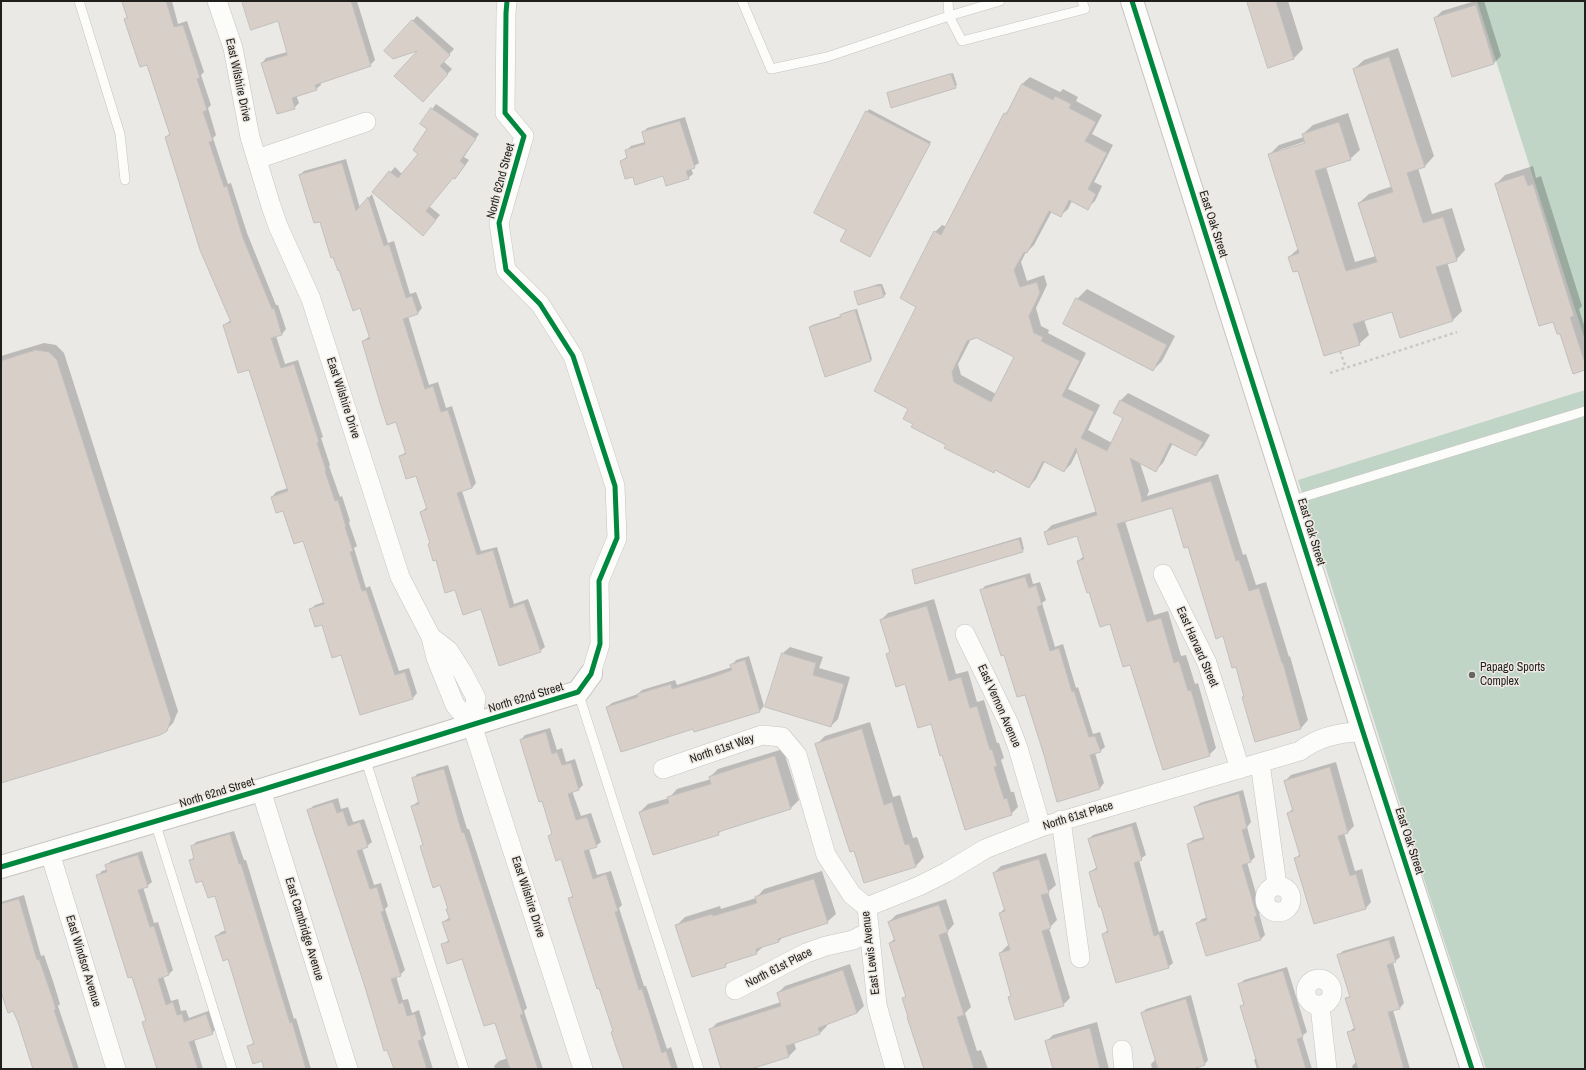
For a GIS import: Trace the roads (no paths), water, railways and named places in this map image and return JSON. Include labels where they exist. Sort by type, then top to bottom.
[{"type":"street","name":"East Wilshire Drive","points":[[217,1],[233,48],[250,137],[278,226],[312,299],[400,577],[431,637],[449,651],[476,698],[472,725],[583,1069]]},
{"type":"street","name":"North 62nd Street","points":[[1,867],[261,790],[578,692],[591,674],[600,644],[599,581],[616,538],[615,486],[573,356],[540,304],[506,270],[499,223],[524,136],[505,113],[507,1]]},
{"type":"street","name":"East Oak Street","points":[[1132,1],[1363,732],[1472,1069]]},
{"type":"street","points":[[257,159],[366,122]]},
{"type":"street","name":"East Harvard Street","points":[[1163,574],[1207,663],[1240,769]]},
{"type":"street","name":"East Vernon Avenue","points":[[965,634],[1009,724],[1018,748],[1041,827]]},
{"type":"street","name":"North 61st Place","points":[[867,907],[919,886],[947,872],[986,849],[1041,827],[1300,751],[1311,742],[1338,734],[1345,732],[1363,732]]},
{"type":"street","name":"North 61st Way","points":[[663,769],[762,735],[782,737]]},
{"type":"street","name":"East Lewis Avenue","points":[[782,737],[797,755],[826,854],[852,895],[867,907],[877,1005],[895,1069]]},
{"type":"street","points":[[1260,763],[1278,886]]},
{"type":"street","name":"East Cambridge Avenue","points":[[261,790],[348,1069]]},
{"type":"street","points":[[1061,820],[1080,958]]},
{"type":"street","name":"East Windsor Avenue","points":[[50,853],[116,1069]]},
{"type":"street","name":"North 61st Place","points":[[735,990],[806,953],[826,946],[853,940],[869,932]]},
{"type":"street","points":[[1320,1006],[1328,1069]]},
{"type":"street","points":[[1122,1050],[1124,1069]]},
{"type":"lane","points":[[79,1],[120,134],[125,180]]},
{"type":"lane","points":[[742,1],[771,69],[827,57],[949,16],[1000,1]]},
{"type":"lane","points":[[948,1],[949,16],[962,41],[1085,9],[1082,1]]},
{"type":"lane","points":[[1290,501],[1585,411]]},
{"type":"lane","points":[[578,692],[699,1069]]},
{"type":"lane","points":[[365,758],[464,1069]]},
{"type":"lane","points":[[155,822],[232,1069]]},
{"type":"place","name":"Papago Sports Complex","points":[[1472,675]]}]
